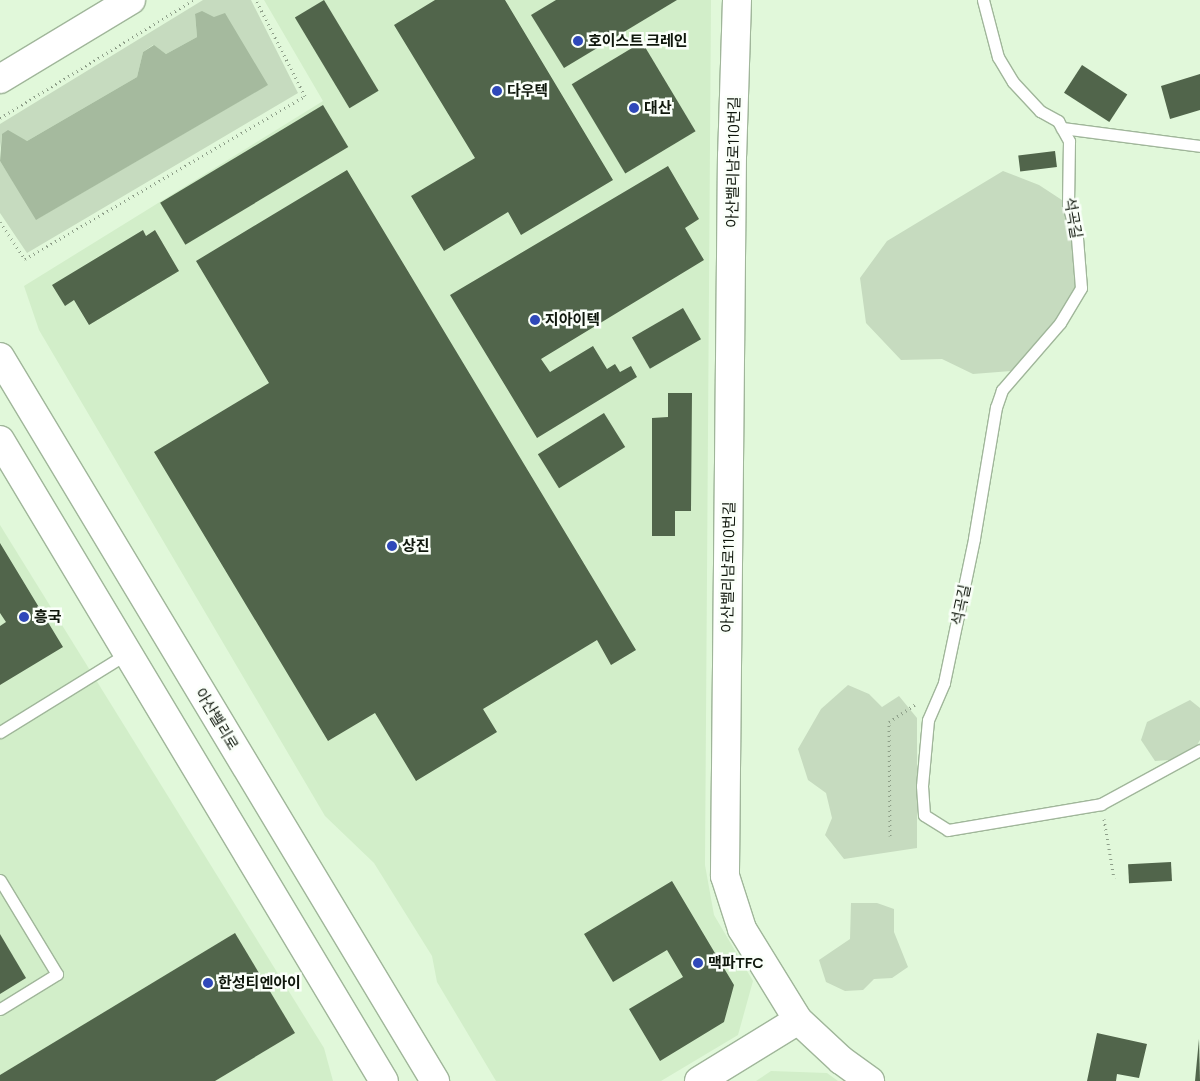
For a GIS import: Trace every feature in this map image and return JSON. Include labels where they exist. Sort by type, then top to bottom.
[{"type":"street","points":[[0,78],[131,0]]},
{"type":"street","name":"아산밸리남로110번길","points":[[737,0],[732,155],[725,876],[742,929],[798,1020],[841,1060],[870,1081]]},
{"type":"street","name":"아산밸리로","points":[[0,357],[435,1081]]},
{"type":"street","points":[[0,440],[384,1081]]},
{"type":"street","points":[[699,1081],[798,1020]]},
{"type":"lane","points":[[983,0],[998,57],[1013,82],[1040,111],[1058,120],[1062,128],[1200,146]]},
{"type":"lane","name":"석곡길","points":[[1062,128],[1070,141],[1068,204],[1078,238],[1081,288],[1060,323],[1002,390],[944,683],[928,720],[922,786],[924,815],[948,830],[1101,804],[1200,750]]},
{"type":"lane","points":[[0,732],[128,654]]},
{"type":"lane","points":[[0,880],[57,974],[0,1009]]},
{"type":"path","points":[[0,118],[193,0]]},
{"type":"path","points":[[0,222],[25,260],[305,96],[256,0]]},
{"type":"path","points":[[890,836],[889,722],[922,700],[936,702]]},
{"type":"path","points":[[1101,804],[1114,878]]},
{"type":"shaded area","points":[[203,0],[251,0],[298,93],[27,253],[0,213],[0,161],[37,219],[267,85],[214,17],[195,15],[197,37],[166,54],[153,45],[143,52],[137,77],[27,141],[2,134],[0,150],[0,124]]},
{"type":"shaded area","points":[[264,0],[711,0],[705,865],[714,915],[753,981],[738,1035],[661,1081],[496,1081],[437,982],[432,956],[374,863],[325,816],[39,330],[24,286],[323,101]]},
{"type":"shaded area","points":[[202,11],[214,17],[225,13],[268,85],[36,220],[0,161],[2,134],[8,130],[27,141],[137,77],[143,52],[154,45],[166,54],[197,37],[195,14]]},
{"type":"shaded area","points":[[1003,171],[1039,185],[1068,204],[1081,288],[1029,361],[1011,371],[973,374],[942,359],[901,360],[866,323],[860,278],[887,241]]},
{"type":"shaded area","points":[[0,525],[324,1048],[333,1081],[0,1081]]},
{"type":"shaded area","points":[[848,685],[869,694],[882,707],[899,696],[917,718],[917,848],[844,859],[825,835],[832,818],[826,793],[808,780],[798,749],[821,709]]},
{"type":"shaded area","points":[[1190,700],[1200,708],[1200,740],[1197,745],[1170,760],[1155,761],[1141,740],[1147,722]]},
{"type":"shaded area","points":[[851,903],[877,903],[894,909],[894,932],[908,967],[892,978],[874,979],[863,990],[845,991],[826,982],[819,960],[850,939]]},
{"type":"shaded area","points":[[771,1071],[827,1073],[838,1081],[756,1081]]},
{"type":"building","points":[[324,0],[379,91],[349,108],[295,18]]},
{"type":"building","name":"다우텍","points":[[435,0],[505,0],[613,180],[521,235],[508,212],[444,251],[411,196],[475,158],[394,25]]},
{"type":"building","name":"호이스트 크레인","points":[[556,0],[677,0],[564,68],[531,15]]},
{"type":"building","name":"대산","points":[[642,42],[696,131],[625,173],[572,84]]},
{"type":"building","points":[[1082,65],[1127,94],[1109,122],[1064,93]]},
{"type":"building","points":[[1200,74],[1200,110],[1170,119],[1161,86]]},
{"type":"building","points":[[323,105],[348,147],[185,245],[160,203]]},
{"type":"building","points":[[1055,151],[1057,167],[1020,171],[1018,156]]},
{"type":"building","name":"지아이텍","points":[[668,166],[699,219],[685,228],[704,260],[541,359],[550,372],[593,346],[607,369],[615,364],[620,372],[631,366],[637,377],[537,438],[450,295]]},
{"type":"building","name":"상진","points":[[347,170],[636,650],[611,665],[597,640],[483,709],[497,732],[416,781],[375,713],[328,741],[154,452],[269,383],[196,261]]},
{"type":"building","points":[[143,230],[146,236],[155,230],[179,271],[89,325],[74,300],[65,306],[52,285]]},
{"type":"building","points":[[683,308],[701,339],[650,369],[632,338]]},
{"type":"building","points":[[668,393],[692,393],[691,511],[675,511],[675,536],[652,536],[652,418],[668,417]]},
{"type":"building","points":[[604,413],[625,447],[559,488],[538,454]]},
{"type":"building","name":"흥국","points":[[0,543],[63,647],[0,685],[0,626],[6,622],[0,613]]},
{"type":"building","points":[[1171,862],[1172,881],[1129,883],[1128,864]]},
{"type":"building","name":"맥파TFC","points":[[672,881],[734,985],[724,1022],[660,1061],[629,1009],[683,977],[667,950],[613,982],[584,934]]},
{"type":"building","name":"한성티엔아이","points":[[235,933],[295,1033],[215,1081],[0,1081],[0,1075]]},
{"type":"building","points":[[0,934],[26,978],[0,994]]},
{"type":"building","points":[[1097,1033],[1147,1044],[1139,1078],[1117,1074],[1116,1081],[1087,1081]]},
{"type":"building","points":[[1199,1039],[1200,1081],[1195,1081]]},
{"type":"place","name":"호이스트 크레인","points":[[578,41]]},
{"type":"place","name":"다우텍","points":[[497,91]]},
{"type":"place","name":"대산","points":[[634,108]]},
{"type":"place","name":"지아이텍","points":[[535,320]]},
{"type":"place","name":"상진","points":[[392,546]]},
{"type":"place","name":"흥국","points":[[24,617]]},
{"type":"place","name":"맥파TFC","points":[[698,963]]},
{"type":"place","name":"한성티엔아이","points":[[208,983]]}]
